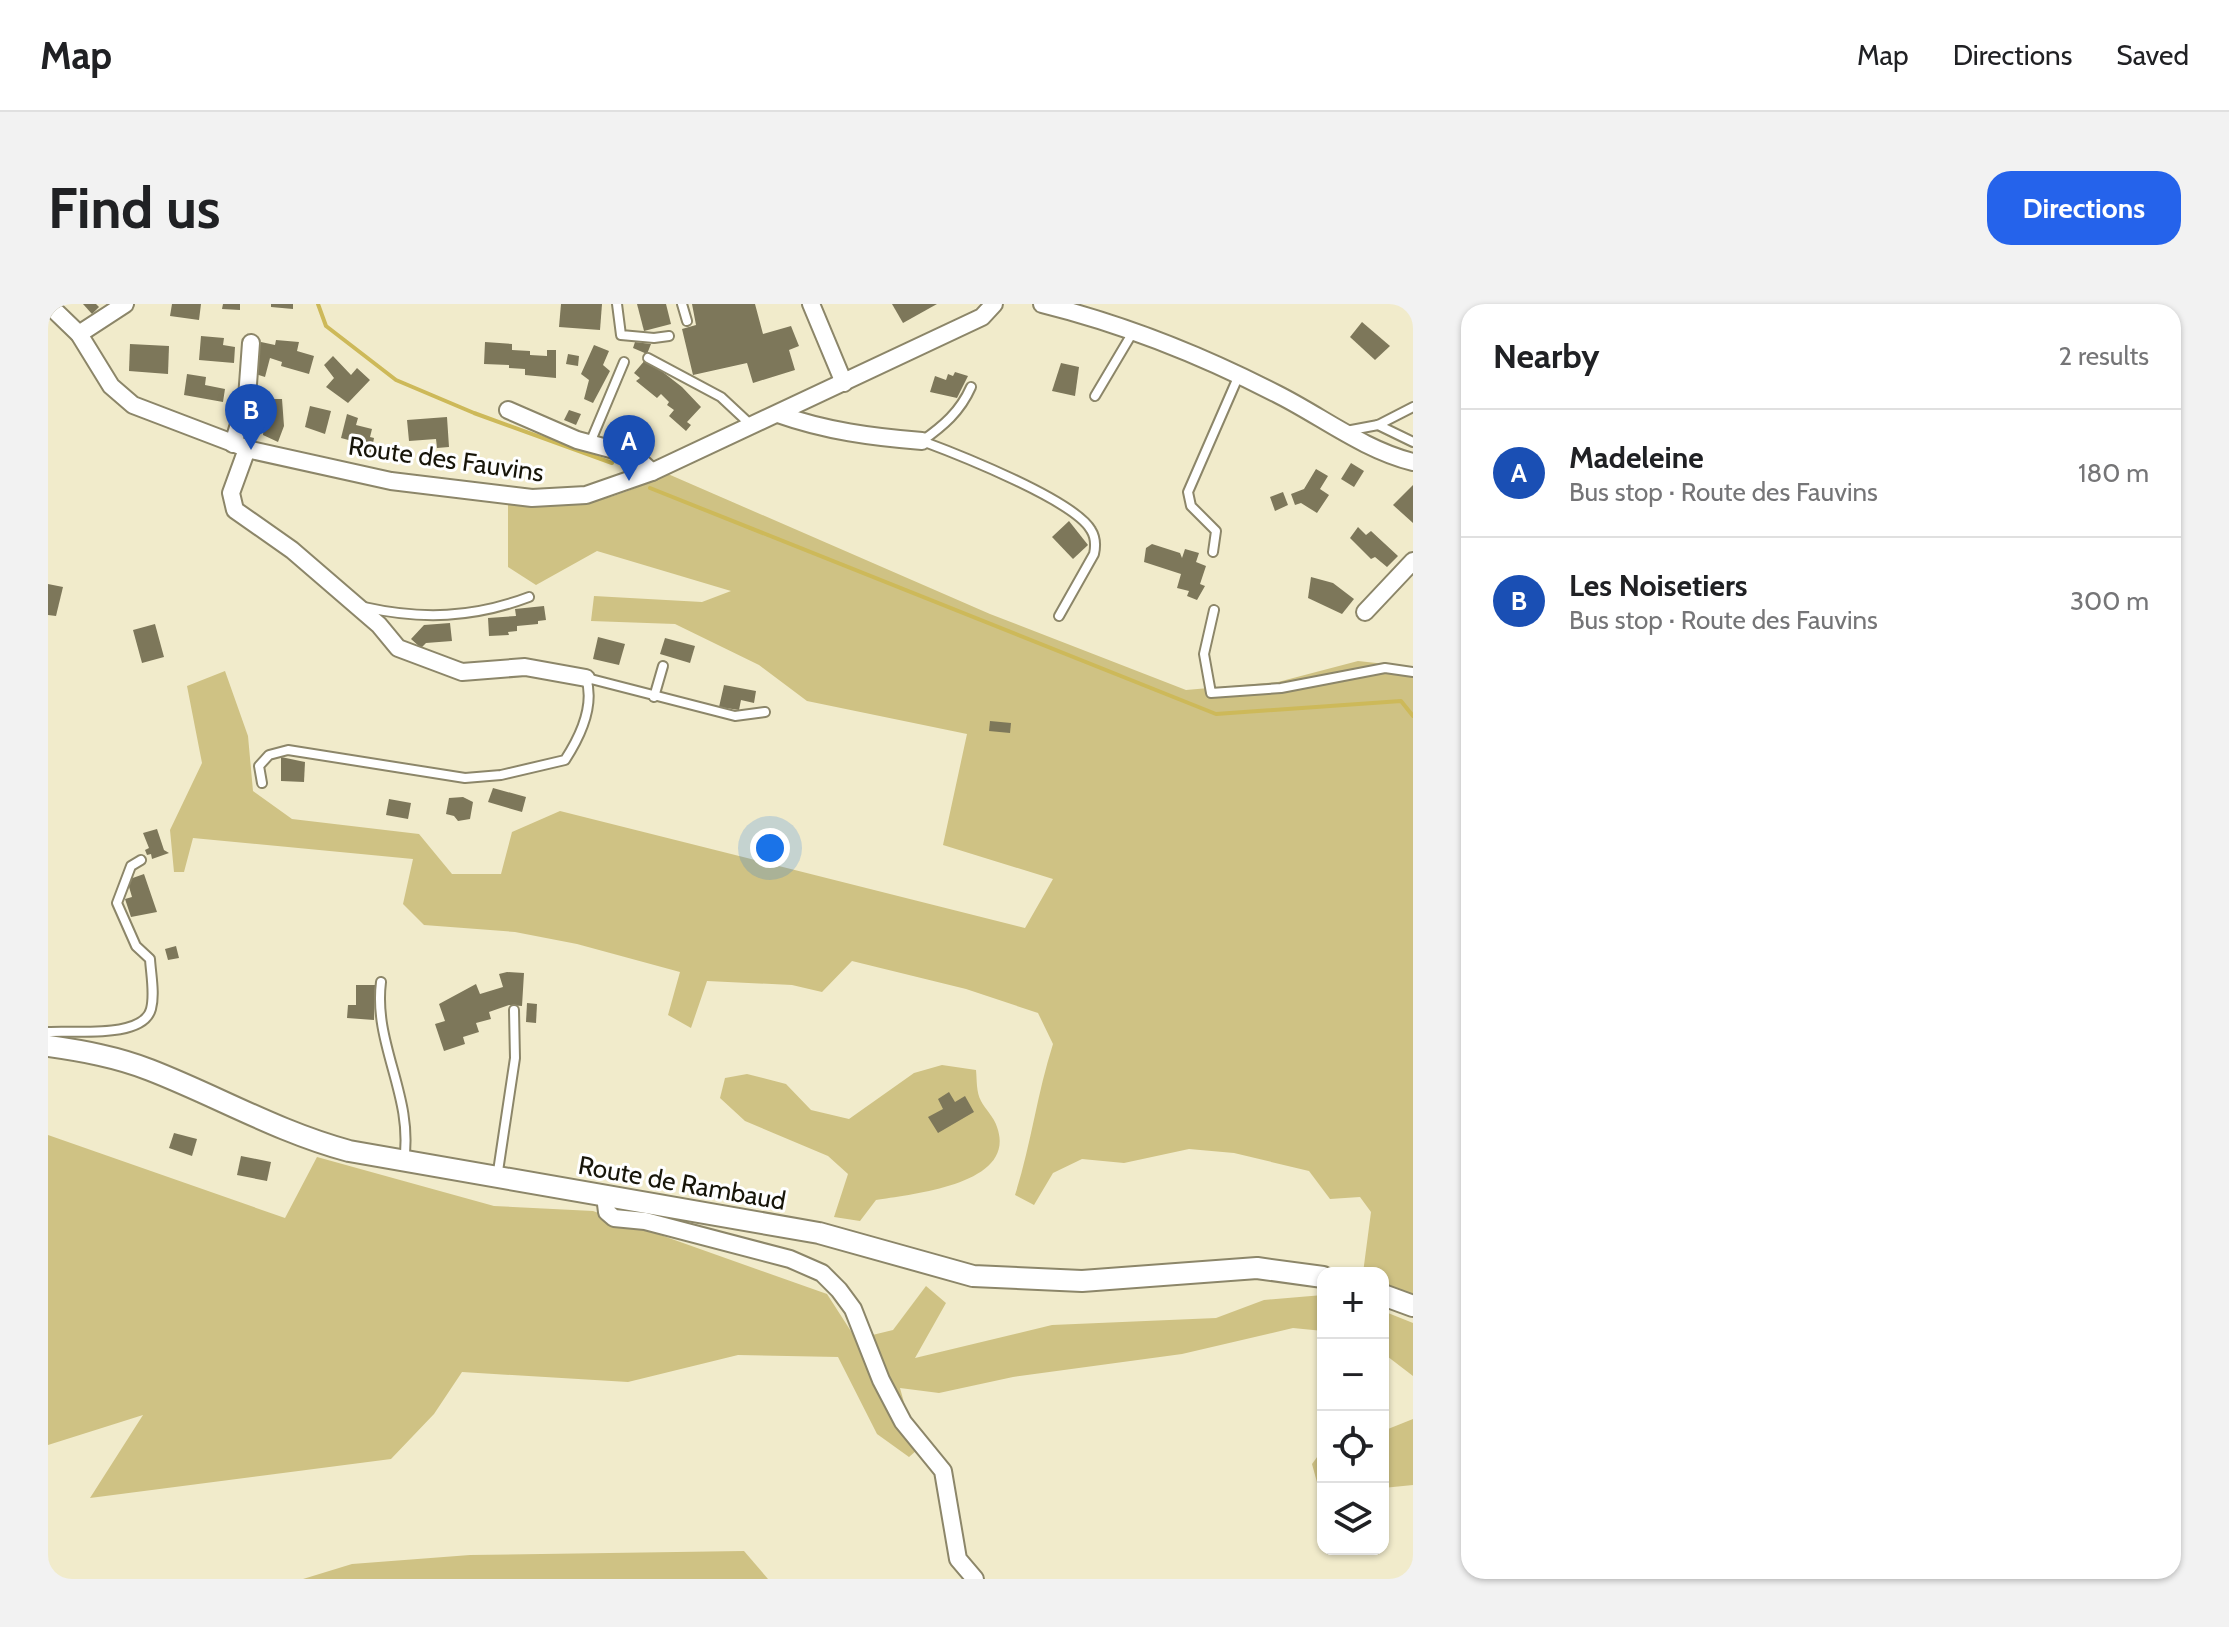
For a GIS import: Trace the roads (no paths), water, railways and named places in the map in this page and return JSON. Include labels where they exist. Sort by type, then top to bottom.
[{"type":"street","name":"Route des Fauvins","points":[[48,304],[79,334],[111,386],[133,405],[240,446],[391,481],[532,498],[586,495],[652,472],[982,317],[994,304]]},
{"type":"street","points":[[79,334],[125,304]]},
{"type":"street","points":[[811,304],[844,383]]},
{"type":"street","points":[[1042,304],[1133,332],[1239,375],[1390,456],[1413,462]]},
{"type":"street","points":[[251,343],[247,398],[231,493],[235,510],[292,550],[379,625],[398,648],[428,662],[462,672],[525,667],[586,678]]},
{"type":"street","points":[[508,410],[590,443],[633,455],[652,472]]},
{"type":"street","points":[[778,414],[812,426],[862,436],[922,441]]},
{"type":"street","points":[[1365,612],[1413,561]]},
{"type":"street","name":"Route de Rambaud","points":[[48,1046],[102,1055],[148,1069],[251,1118],[312,1141],[497,1179],[819,1233],[973,1276],[1082,1281],[1257,1268],[1317,1276]]},
{"type":"street","points":[[605,1196],[607,1212],[614,1218],[645,1221],[790,1259],[822,1273],[839,1290],[853,1309],[881,1380],[903,1422],[943,1471],[958,1559],[975,1579]]},
{"type":"street","points":[[1389,1297],[1413,1306]]},
{"type":"lane","points":[[617,304],[621,335],[669,336]]},
{"type":"lane","points":[[682,304],[687,321]]},
{"type":"lane","points":[[1095,396],[1133,332]]},
{"type":"lane","points":[[648,358],[721,397],[751,425]]},
{"type":"lane","points":[[590,443],[624,362]]},
{"type":"lane","points":[[1213,552],[1216,531],[1191,506],[1188,492],[1239,375]]},
{"type":"lane","points":[[922,441],[954,415],[971,387]]},
{"type":"lane","points":[[1345,431],[1378,425],[1413,407]]},
{"type":"lane","points":[[1378,425],[1413,442]]},
{"type":"lane","points":[[922,441],[996,469],[1084,521],[1096,543],[1094,554],[1059,616]]},
{"type":"lane","points":[[356,606],[408,617],[467,615],[529,597]]},
{"type":"lane","points":[[1214,610],[1207,628],[1204,654],[1211,693],[1281,688],[1385,668],[1413,672]]},
{"type":"lane","points":[[654,697],[663,666]]},
{"type":"lane","points":[[262,783],[259,766],[269,755],[288,750],[465,778],[501,775],[565,760],[579,739],[588,706],[586,678],[735,716],[765,712]]},
{"type":"lane","points":[[48,1032],[121,1030],[137,1027],[146,1020],[152,992],[150,959],[136,946],[117,903],[131,866],[141,860]]},
{"type":"lane","points":[[381,982],[378,1006],[383,1034],[402,1095],[406,1122],[404,1162]]},
{"type":"lane","points":[[497,1179],[515,1058],[514,1010]]},
{"type":"waterway","points":[[318,304],[326,326],[396,380],[474,413],[612,463]]},
{"type":"waterway","points":[[650,488],[1216,714],[1401,701],[1413,716]]},
{"type":"place","name":"Les Noisetiers","points":[[251,450]]},
{"type":"place","name":"Madeleine","points":[[629,481]]}]
